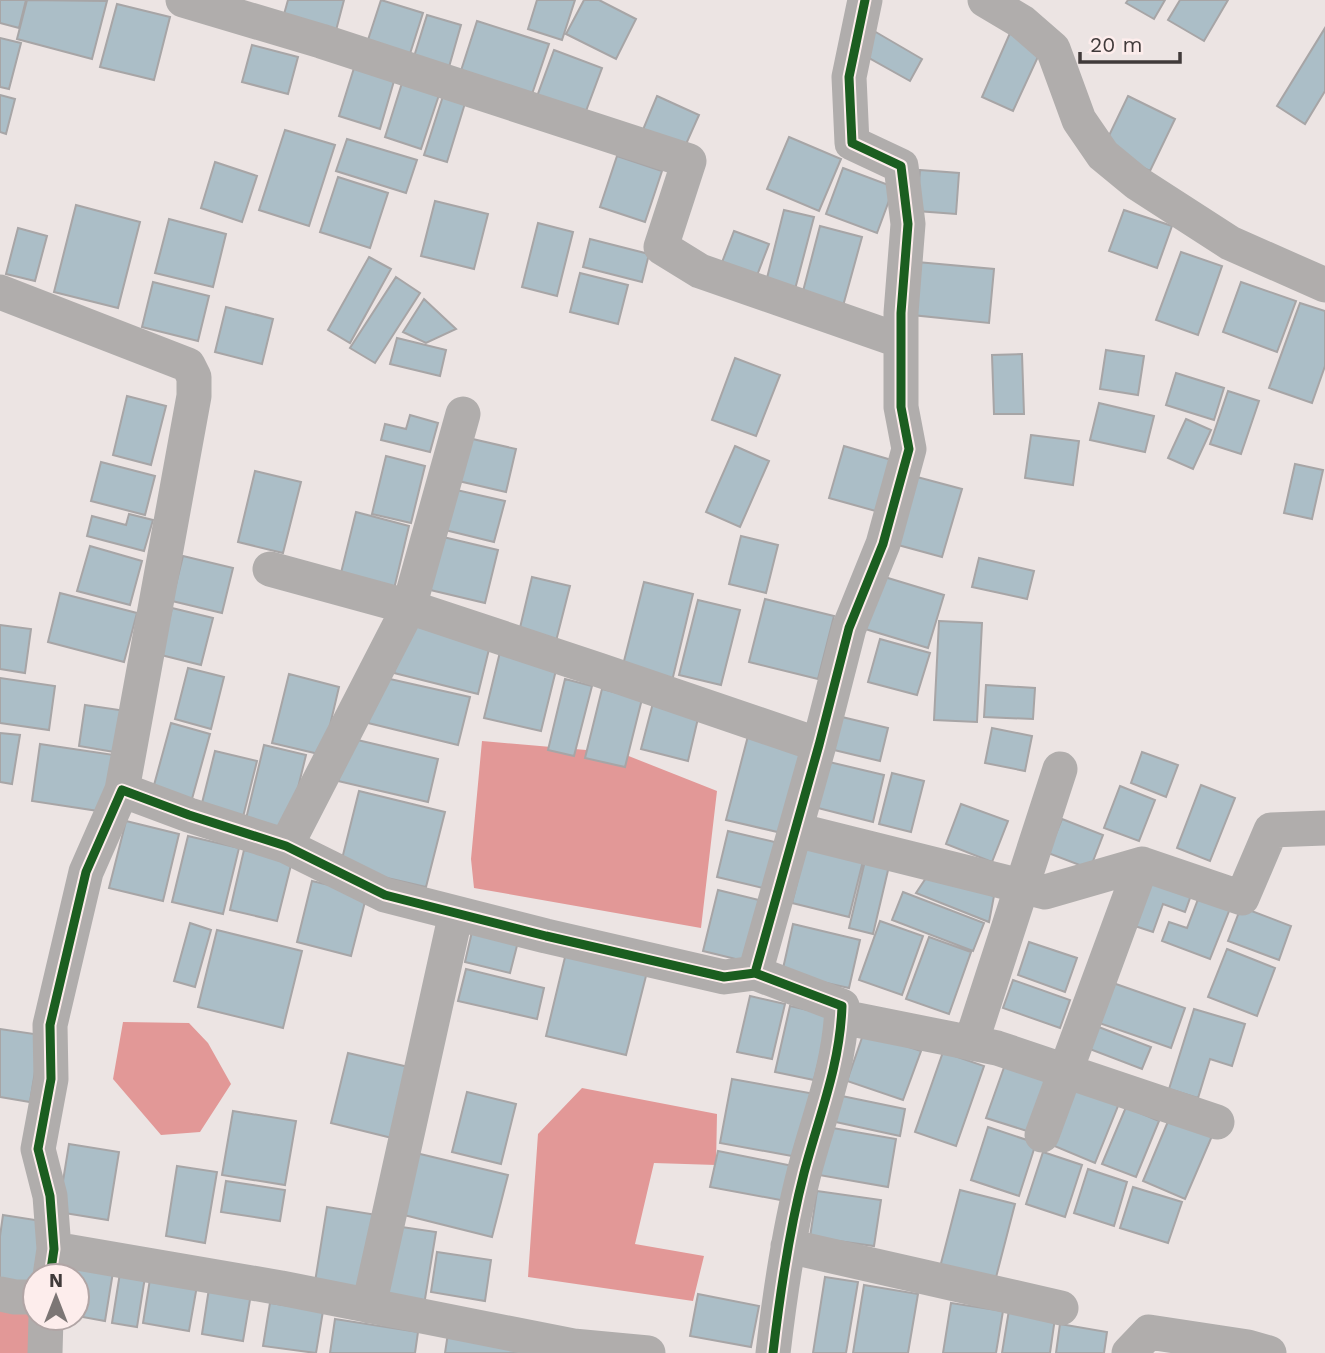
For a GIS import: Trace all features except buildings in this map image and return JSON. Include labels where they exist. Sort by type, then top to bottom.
[{"type":"street","points":[[183,0],[334,45],[689,161],[661,247],[700,271],[901,341]]},
{"type":"street","points":[[755,973],[849,628],[883,544],[909,449],[901,407],[901,313],[908,225],[901,166],[852,143],[849,78],[865,0]]},
{"type":"street","points":[[985,0],[1022,22],[1053,49],[1079,120],[1103,155],[1128,176],[1230,243],[1325,285]]},
{"type":"street","points":[[0,292],[188,365],[194,377],[194,396],[122,790],[86,872],[50,1026],[51,1079],[38,1149],[50,1196],[52,1262]]},
{"type":"street","points":[[286,846],[409,607],[463,414]]},
{"type":"street","points":[[270,569],[409,607],[819,745]]},
{"type":"street","points":[[971,1043],[1060,769]]},
{"type":"street","points":[[122,790],[286,846],[385,895],[545,936],[724,977],[755,973],[842,1006],[834,1072],[804,1174],[788,1246],[773,1353]]},
{"type":"street","points":[[796,830],[1045,892],[1142,863],[1242,898],[1271,830],[1325,828]]},
{"type":"street","points":[[1042,1135],[1142,863]]},
{"type":"street","points":[[369,1306],[456,914]]},
{"type":"street","points":[[842,1017],[997,1048],[1217,1122]]},
{"type":"street","points":[[788,1246],[1061,1308]]},
{"type":"street","points":[[91,1266],[281,1288],[573,1346],[648,1353]]},
{"type":"street","points":[[0,1294],[21,1297]]},
{"type":"street","points":[[44,1353],[45,1332]]},
{"type":"street","points":[[1129,1353],[1149,1332],[1248,1347],[1269,1353]]},
{"type":"shaded area","points":[[482,741],[621,753],[717,791],[701,928],[474,888],[471,859]]},
{"type":"shaded area","points":[[123,1022],[189,1023],[208,1043],[231,1084],[200,1132],[161,1135],[113,1079]]},
{"type":"shaded area","points":[[582,1088],[717,1114],[716,1165],[654,1163],[635,1244],[704,1256],[693,1301],[528,1277],[538,1134]]},
{"type":"shaded area","points":[[0,1286],[21,1291],[21,1332],[38,1332],[39,1353],[0,1353]]},
{"type":"cycle path","points":[[755,973],[849,628],[883,544],[909,449],[901,407],[901,313],[908,224],[901,166],[852,143],[849,77],[865,0]]},
{"type":"cycle path","points":[[52,1262],[54,1249],[50,1196],[38,1149],[51,1079],[50,1025],[86,872],[122,790],[286,846],[385,895],[724,977],[755,973],[842,1006],[833,1070],[794,1217],[773,1353]]}]
